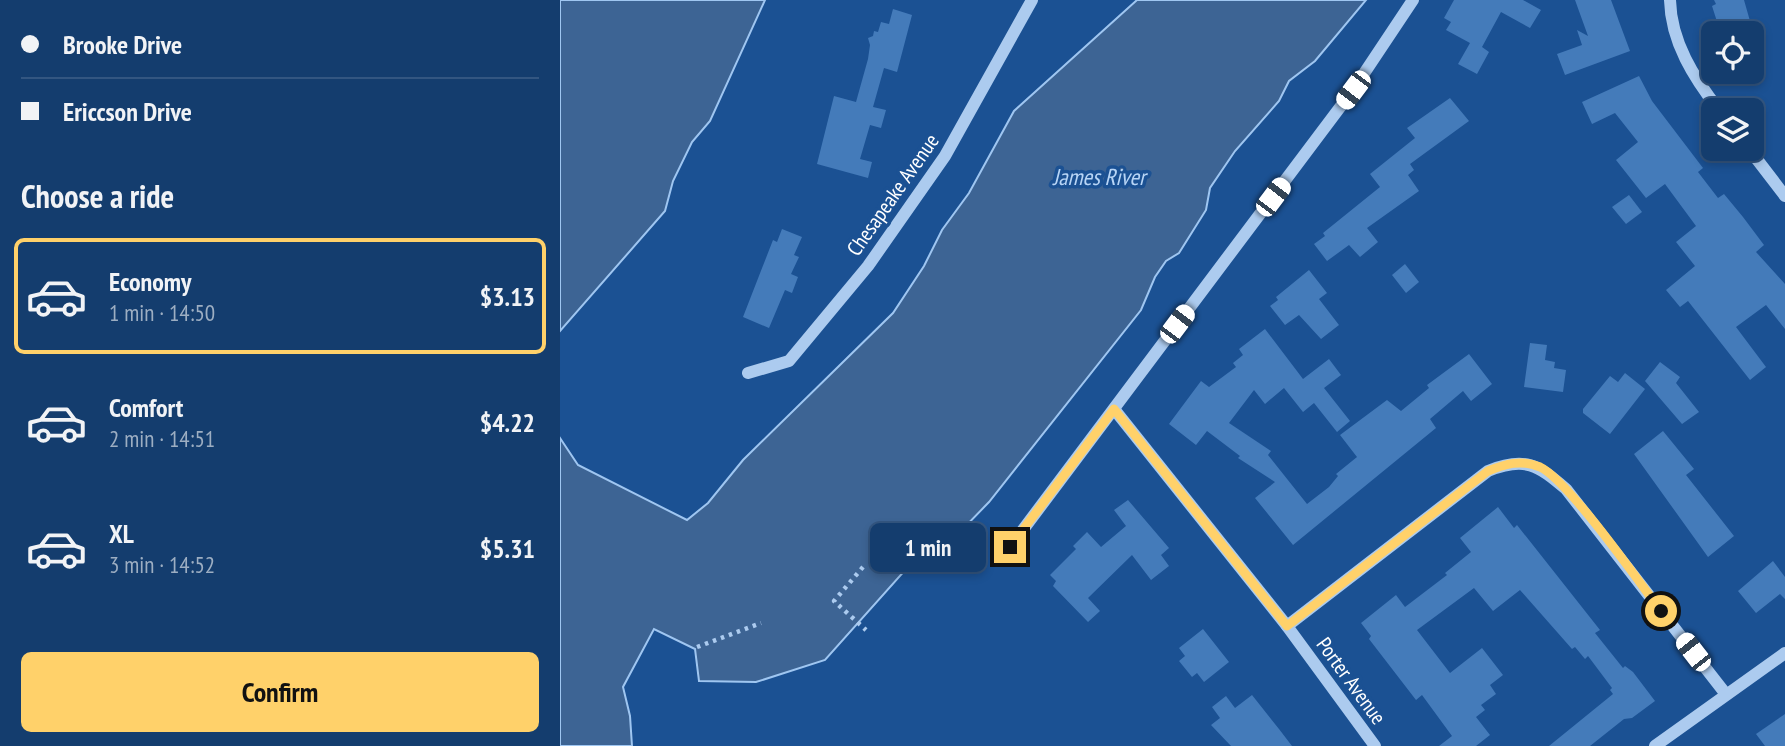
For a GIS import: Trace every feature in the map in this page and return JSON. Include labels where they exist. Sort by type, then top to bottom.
[{"type":"street","name":"Chesapeake Avenue","points":[[748,373],[789,361],[868,266],[945,156],[1032,0]]},
{"type":"street","points":[[1010,547],[1353,90],[1399,25],[1413,0]]},
{"type":"street","points":[[1670,0],[1676,37],[1693,77],[1710,98]]},
{"type":"street","points":[[1758,161],[1785,196]]},
{"type":"street","points":[[1774,181],[1785,173]]},
{"type":"street","name":"Porter Avenue","points":[[1114,409],[1287,626],[1375,746]]},
{"type":"street","points":[[1287,626],[1488,471],[1511,462],[1540,467],[1566,489],[1725,693]]},
{"type":"street","points":[[1655,746],[1725,693],[1785,653]]},
{"type":"path","points":[[863,567],[834,601],[866,630]]},
{"type":"path","points":[[697,647],[761,623]]},
{"type":"water","points":[[560,0],[765,0],[710,121],[692,142],[673,181],[665,211],[560,331]]},
{"type":"water","name":"James River","points":[[1137,0],[1366,0],[1315,61],[1289,81],[1279,101],[1235,151],[1210,188],[1206,210],[1179,253],[1166,261],[1155,277],[1141,310],[989,502],[961,531],[923,550],[825,660],[756,682],[699,681],[695,649],[654,629],[623,687],[630,716],[632,746],[560,746],[560,438],[578,465],[687,520],[708,503],[743,460],[893,313],[924,266],[942,230],[969,193],[1014,111]]},
{"type":"building","points":[[1454,0],[1523,0],[1541,10],[1530,28],[1501,12],[1482,47],[1489,52],[1477,74],[1458,64],[1470,43],[1446,30],[1451,22],[1444,18]]},
{"type":"building","points":[[1575,0],[1611,0],[1630,51],[1565,75],[1557,54],[1582,45],[1577,30],[1588,36]]},
{"type":"building","points":[[1714,0],[1744,0],[1750,21],[1717,21],[1712,6],[1716,4]]},
{"type":"building","points":[[893,9],[912,15],[897,72],[884,68],[873,107],[886,110],[881,128],[870,125],[860,159],[872,162],[868,178],[817,164],[834,96],[856,102],[868,59],[868,38],[873,36],[874,31],[878,32],[881,22],[889,24]]},
{"type":"building","points":[[1639,76],[1652,101],[1703,168],[1698,172],[1718,198],[1724,194],[1743,217],[1764,245],[1756,252],[1785,284],[1785,329],[1766,305],[1736,327],[1766,367],[1750,380],[1688,301],[1680,307],[1666,290],[1695,266],[1676,242],[1696,226],[1665,184],[1646,198],[1616,160],[1638,142],[1615,113],[1592,124],[1582,102]]},
{"type":"building","points":[[1450,98],[1469,121],[1410,164],[1414,170],[1408,175],[1419,191],[1367,228],[1378,242],[1360,257],[1349,245],[1327,261],[1314,244],[1325,236],[1323,233],[1380,187],[1370,174],[1415,138],[1407,128]]},
{"type":"building","points":[[1629,195],[1642,212],[1626,224],[1612,207]]},
{"type":"building","points":[[782,229],[802,237],[794,255],[799,257],[791,274],[798,277],[792,293],[785,290],[769,328],[743,317],[773,240],[777,242]]},
{"type":"building","points":[[1405,264],[1419,282],[1406,293],[1392,275]]},
{"type":"building","points":[[1309,270],[1327,293],[1319,299],[1339,325],[1321,339],[1299,315],[1285,325],[1270,306],[1278,300],[1276,297]]},
{"type":"building","points":[[1265,329],[1303,379],[1329,359],[1341,375],[1324,388],[1350,421],[1337,432],[1314,403],[1303,412],[1284,388],[1265,404],[1254,390],[1229,423],[1271,451],[1268,455],[1307,504],[1329,487],[1338,476],[1336,474],[1357,457],[1340,435],[1387,400],[1401,411],[1429,388],[1427,385],[1469,354],[1492,384],[1471,401],[1463,391],[1430,419],[1436,428],[1293,545],[1255,498],[1275,482],[1238,458],[1240,456],[1207,431],[1196,445],[1169,424],[1201,381],[1209,387],[1236,367],[1233,363],[1243,355],[1239,349]]},
{"type":"building","points":[[1530,343],[1547,345],[1545,360],[1555,362],[1554,368],[1566,370],[1563,392],[1524,387]]},
{"type":"building","points":[[1660,362],[1680,377],[1676,383],[1699,412],[1682,424],[1645,381]]},
{"type":"building","points":[[1625,373],[1645,389],[1610,434],[1583,413],[1583,409],[1610,376],[1618,382]]},
{"type":"building","points":[[1663,431],[1694,469],[1686,475],[1734,536],[1708,557],[1634,454]]},
{"type":"building","points":[[1128,500],[1169,548],[1161,555],[1169,566],[1151,580],[1132,555],[1088,598],[1100,611],[1088,622],[1053,586],[1056,581],[1050,575],[1076,549],[1073,546],[1087,532],[1101,547],[1126,526],[1114,510]]},
{"type":"building","points":[[1498,507],[1514,528],[1517,525],[1600,630],[1595,633],[1623,668],[1625,666],[1633,672],[1655,701],[1632,718],[1624,719],[1590,746],[1549,746],[1613,694],[1610,690],[1612,688],[1588,656],[1585,659],[1575,647],[1572,649],[1520,590],[1493,611],[1474,588],[1417,630],[1450,673],[1482,648],[1503,675],[1490,685],[1496,694],[1481,705],[1485,710],[1476,717],[1490,735],[1476,746],[1439,746],[1452,736],[1422,695],[1416,700],[1369,639],[1371,636],[1361,623],[1396,595],[1405,607],[1447,575],[1445,573],[1471,552],[1460,538]]},
{"type":"building","points":[[1773,561],[1785,577],[1785,599],[1780,594],[1756,613],[1738,591]]},
{"type":"building","points":[[1203,629],[1229,662],[1204,682],[1197,673],[1192,677],[1179,661],[1185,656],[1179,648]]},
{"type":"building","points":[[1252,695],[1292,746],[1231,746],[1211,725],[1220,718],[1212,707],[1226,696],[1235,708]]},
{"type":"building","points":[[1785,714],[1785,746],[1765,746],[1756,734]]},
{"type":"route","points":[[1010,547],[1114,409],[1287,626],[1488,471],[1511,462],[1540,467],[1566,489],[1661,611]]}]
